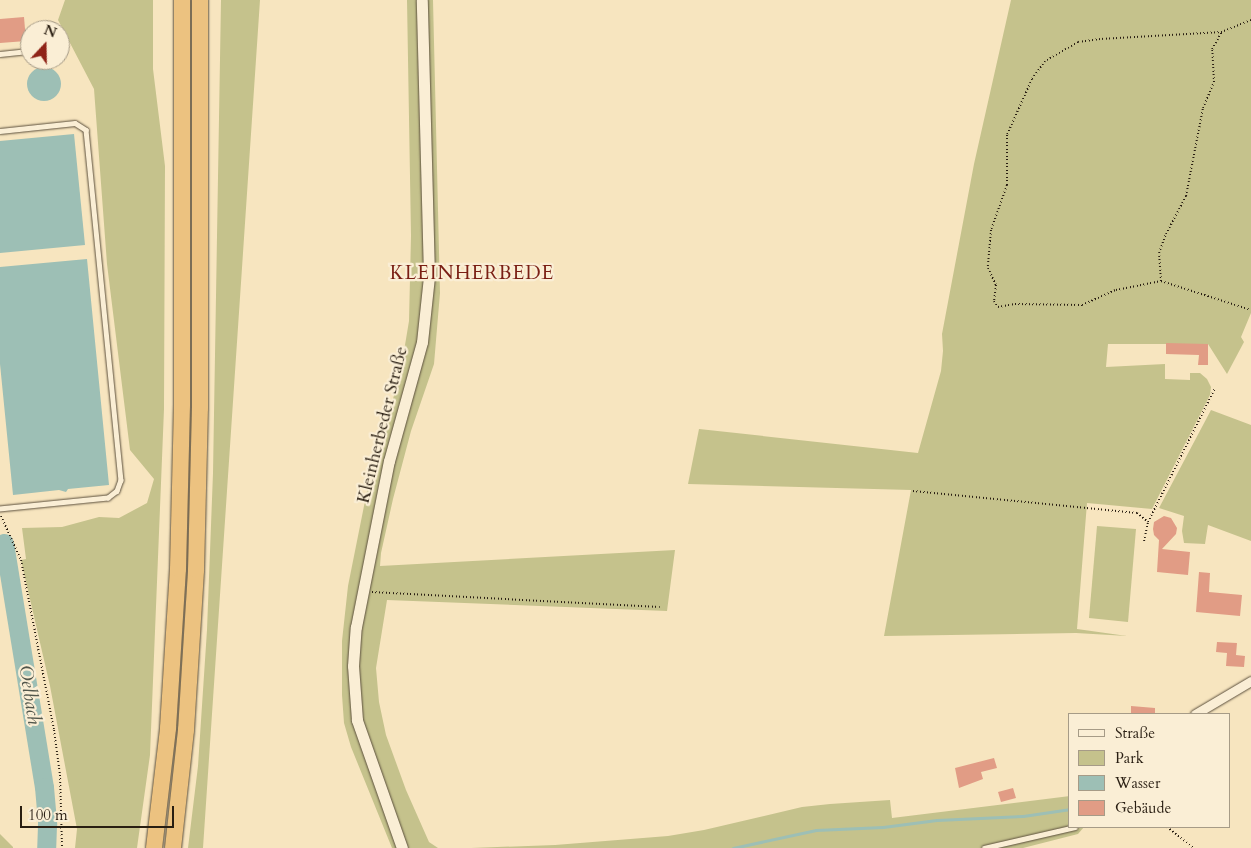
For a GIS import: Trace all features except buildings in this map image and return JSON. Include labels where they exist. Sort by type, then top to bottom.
[{"type":"highway","points":[[154,848],[168,728],[178,569],[182,404],[182,0]]},
{"type":"highway","points":[[173,848],[186,730],[196,570],[200,408],[200,0]]},
{"type":"highway","points":[[200,53],[204,0]]},
{"type":"street","name":"Kleinherbeder Straße","points":[[402,848],[357,720],[353,666],[356,628],[389,461],[422,342],[429,276],[422,0]]},
{"type":"street","points":[[1197,713],[1251,681]]},
{"type":"lane","points":[[0,54],[20,52]]},
{"type":"lane","points":[[0,131],[76,124],[86,130],[121,480],[117,491],[108,498],[0,510]]},
{"type":"lane","points":[[984,848],[1071,828]]},
{"type":"path","points":[[1251,20],[1222,32],[1078,42],[1045,61],[1032,78],[1007,135],[1006,185],[991,230],[988,268],[996,285],[994,301],[998,307],[1015,304],[1082,305],[1116,290],[1162,281],[1251,310]]},
{"type":"path","points":[[1162,281],[1159,253],[1166,234],[1186,196],[1192,155],[1203,108],[1214,82],[1212,49],[1222,32]]},
{"type":"path","points":[[1144,541],[1148,522],[1215,388]]},
{"type":"path","points":[[914,490],[1137,513],[1148,522]]},
{"type":"path","points":[[0,510],[2,522],[16,545],[22,560],[52,721],[60,775],[62,848]]},
{"type":"path","points":[[363,591],[660,607]]},
{"type":"path","points":[[1168,828],[1194,848]]},
{"type":"green space","points":[[65,0],[153,0],[153,69],[165,166],[164,409],[150,755],[137,848],[75,848],[77,829],[50,686],[21,560],[26,559],[22,528],[62,527],[99,517],[119,518],[147,503],[154,479],[130,450],[107,264],[94,89],[70,43],[70,20],[58,20]]},
{"type":"green space","points":[[221,0],[260,0],[203,848],[188,848],[198,766],[207,630],[213,473]]},
{"type":"green space","points":[[407,0],[433,0],[440,293],[434,364],[411,431],[393,499],[380,566],[675,550],[667,611],[387,600],[376,668],[379,702],[386,735],[406,790],[429,842],[438,848],[392,848],[351,747],[344,723],[342,695],[342,641],[348,586],[369,481],[400,375],[409,321],[411,236]]},
{"type":"green space","points":[[1011,0],[1251,0],[1251,313],[1241,337],[1244,342],[1227,374],[1208,344],[1108,344],[1106,367],[1165,364],[1165,379],[1190,380],[1190,373],[1200,373],[1207,379],[1211,387],[1210,395],[1152,509],[1087,503],[1077,629],[1127,636],[1076,633],[884,636],[911,490],[688,484],[699,429],[918,453],[941,371],[942,334],[974,164]]},
{"type":"green space","points":[[1211,410],[1251,425],[1251,541],[1208,525],[1205,544],[1184,543],[1182,531],[1184,516],[1159,508]]},
{"type":"green space","points":[[1097,526],[1136,529],[1128,622],[1089,618]]},
{"type":"green space","points":[[1068,796],[1068,828],[1083,828],[1078,834],[1023,848],[471,848],[555,845],[668,836],[704,830],[802,807],[830,804],[890,800],[892,818]]},
{"type":"green space","points":[[0,834],[13,847],[13,848],[0,848]]},
{"type":"water","points":[[34,70],[54,70],[60,77],[60,91],[51,100],[37,100],[28,91],[28,77]]},
{"type":"water","points":[[74,134],[85,245],[0,253],[0,141]]},
{"type":"water","points":[[87,259],[109,485],[68,489],[66,492],[59,490],[13,495],[0,364],[0,267]]},
{"type":"waterway","name":"Oelbach","points":[[4,543],[44,787],[47,825],[46,848]]},
{"type":"waterway","points":[[733,848],[816,830],[883,827],[937,820],[1023,816],[1068,809]]},
{"type":"district","name":"KLEINHERBEDE","points":[[472,274]]}]
